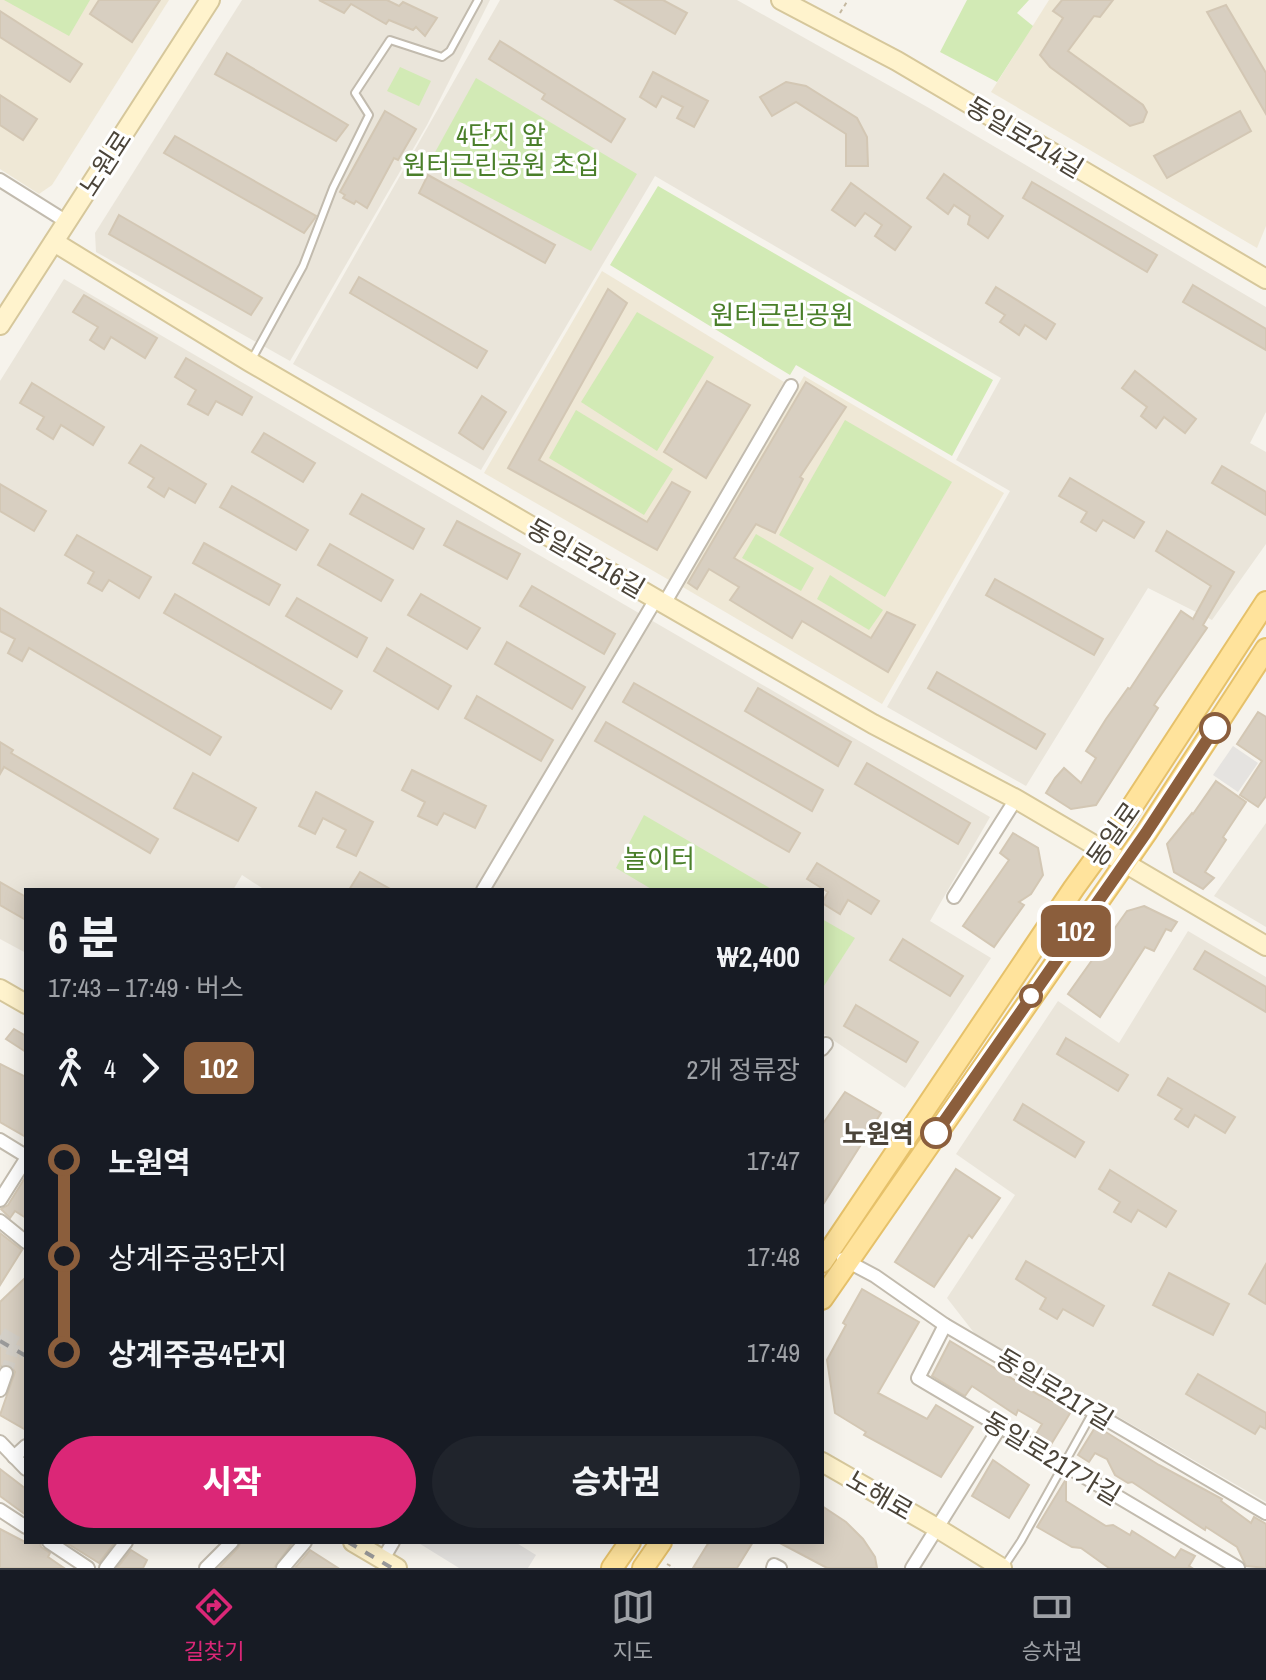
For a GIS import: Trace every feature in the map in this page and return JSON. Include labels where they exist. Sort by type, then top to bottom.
[{"type":"main road","name":"동일로","points":[[824,1288],[830,1256],[1266,602]]},
{"type":"main road","name":"동일로","points":[[830,1256],[1125,863],[1266,649]]},
{"type":"main road","points":[[612,1568],[629,1544]]},
{"type":"main road","points":[[643,1568],[660,1544]]},
{"type":"street","name":"노원로","points":[[0,325],[210,0]]},
{"type":"street","name":"동일로214길","points":[[781,0],[897,61],[1266,279]]},
{"type":"street","points":[[1,184],[67,222]]},
{"type":"street","name":"동일로216길","points":[[54,242],[250,362],[660,601],[873,724],[1016,799],[1266,946]]},
{"type":"street","points":[[484,888],[791,386]]},
{"type":"street","points":[[954,897],[1016,799]]},
{"type":"street","points":[[0,989],[24,1003]]},
{"type":"street","points":[[0,1140],[24,1157]]},
{"type":"street","points":[[0,1200],[24,1161]]},
{"type":"street","points":[[0,1221],[24,1240]]},
{"type":"street","name":"동일로217길","points":[[830,1256],[875,1276],[945,1325],[1266,1513]]},
{"type":"street","name":"동일로217가길","points":[[945,1325],[918,1378],[1238,1568]]},
{"type":"street","points":[[0,1390],[6,1373]]},
{"type":"street","name":"노해로","points":[[937,1528],[1000,1427]]},
{"type":"street","points":[[0,1442],[24,1467]]},
{"type":"street","points":[[14,1457],[24,1448]]},
{"type":"street","name":"노해로","points":[[824,1463],[1003,1568]]},
{"type":"street","points":[[0,1510],[24,1526]]},
{"type":"street","points":[[912,1568],[937,1528]]},
{"type":"street","points":[[52,1544],[88,1568]]},
{"type":"street","points":[[106,1568],[124,1544]]},
{"type":"street","points":[[206,1568],[230,1544]]},
{"type":"street","points":[[283,1568],[303,1544]]},
{"type":"street","points":[[356,1544],[390,1564],[393,1544]]},
{"type":"street","points":[[773,1568],[774,1565],[780,1568]]},
{"type":"lane","points":[[250,362],[303,266],[333,188],[369,115],[355,93],[390,40],[442,57],[450,51],[478,0]]},
{"type":"lane","points":[[1003,1568],[1093,1412]]},
{"type":"path","points":[[666,1563],[674,1568]]},
{"type":"shaded area","points":[[0,0],[169,0],[52,185],[39,194],[0,169]]},
{"type":"shaded area","points":[[242,0],[490,0],[427,125],[290,361],[96,252],[95,233]]},
{"type":"shaded area","points":[[500,0],[737,0],[929,108],[1266,307],[1266,412],[1250,443],[1266,452],[1266,544],[1212,620],[1148,588],[1026,786],[887,707],[1010,491],[956,460],[1001,378],[655,176],[481,470],[293,364]]},
{"type":"shaded area","points":[[1049,0],[1266,0],[1266,226],[1257,248],[991,92]]},
{"type":"shaded area","points":[[602,271],[784,382],[669,580],[484,473]]},
{"type":"shaded area","points":[[64,279],[990,817],[930,921],[991,958],[905,1088],[824,1034],[824,888],[262,888],[242,875],[234,888],[24,888],[24,952],[0,939],[0,381]]},
{"type":"shaded area","points":[[804,376],[1004,493],[882,704],[681,586]]},
{"type":"shaded area","points":[[1233,746],[1258,763],[1238,792],[1213,775]]},
{"type":"shaded area","points":[[1266,823],[1266,927],[1214,896]]},
{"type":"shaded area","points":[[1188,931],[1266,977],[1266,1502],[975,1334],[947,1298],[1015,1195],[956,1154],[1058,1001],[1119,1043]]},
{"type":"shaded area","points":[[420,1544],[518,1544],[536,1555],[528,1568],[459,1568]]},
{"type":"green space","points":[[4,0],[90,0],[69,36]]},
{"type":"green space","points":[[967,0],[1029,0],[1017,13],[1033,26],[997,82],[940,52]]},
{"type":"green space","points":[[400,67],[431,81],[419,106],[387,91]]},
{"type":"green space","name":"4단지 앞 원터근린공원 초입","points":[[476,78],[637,174],[591,251],[428,165]]},
{"type":"green space","name":"원터근린공원","points":[[658,186],[993,380],[952,456],[796,365],[790,375],[610,265]]},
{"type":"green space","points":[[637,312],[714,357],[657,451],[581,402]]},
{"type":"green space","points":[[576,410],[673,469],[644,515],[549,458]]},
{"type":"green space","points":[[845,420],[952,482],[885,597],[779,535]]},
{"type":"green space","points":[[756,534],[814,568],[801,591],[742,558]]},
{"type":"green space","points":[[830,575],[883,610],[869,630],[817,599]]},
{"type":"green space","name":"놀이터","points":[[644,815],[770,888],[650,888],[616,868]]},
{"type":"green space","points":[[824,920],[855,938],[824,986]]},
{"type":"building","points":[[99,0],[160,0],[132,42],[90,14]]},
{"type":"building","points":[[319,0],[387,0],[399,6],[403,2],[437,18],[425,36],[416,27],[413,30],[389,20],[386,24],[351,4],[344,13]]},
{"type":"building","points":[[615,0],[663,0],[687,13],[675,34]]},
{"type":"building","points":[[1062,0],[1113,0],[1100,17],[1094,16],[1068,51],[1143,105],[1147,112],[1143,122],[1130,126],[1050,67],[1040,55],[1063,18],[1053,11]]},
{"type":"building","points":[[1226,5],[1266,73],[1266,114],[1207,12]]},
{"type":"building","points":[[0,11],[82,64],[70,82],[0,37]]},
{"type":"building","points":[[500,41],[625,119],[611,142],[542,99],[545,94],[489,59]]},
{"type":"building","points":[[227,53],[348,125],[336,141],[215,74]]},
{"type":"building","points":[[653,72],[708,101],[694,127],[677,118],[683,107],[662,96],[656,107],[640,97]]},
{"type":"building","points":[[786,82],[806,86],[857,118],[867,137],[868,166],[846,166],[846,134],[796,102],[772,116],[760,97]]},
{"type":"building","points":[[0,95],[37,119],[23,140],[0,125]]},
{"type":"building","points":[[385,111],[416,129],[398,160],[394,158],[367,208],[343,198],[345,195],[340,192]]},
{"type":"building","points":[[1240,111],[1251,131],[1167,178],[1154,156]]},
{"type":"building","points":[[175,136],[315,218],[304,233],[164,153]]},
{"type":"building","points":[[944,174],[1003,216],[988,238],[968,224],[970,216],[954,205],[948,214],[927,198]]},
{"type":"building","points":[[428,175],[555,245],[545,263],[419,193]]},
{"type":"building","points":[[1032,182],[1157,255],[1147,272],[1023,198]]},
{"type":"building","points":[[851,183],[911,227],[895,250],[875,236],[882,225],[865,213],[855,226],[832,210]]},
{"type":"building","points":[[119,215],[262,298],[251,315],[109,234]]},
{"type":"building","points":[[359,277],[487,351],[477,368],[350,293]]},
{"type":"building","points":[[1193,285],[1266,329],[1266,350],[1183,302]]},
{"type":"building","points":[[996,287],[1055,324],[1046,339],[1025,325],[1019,335],[1000,322],[1005,315],[986,303]]},
{"type":"building","points":[[608,289],[627,303],[539,460],[647,522],[672,482],[690,492],[657,550],[508,468]]},
{"type":"building","points":[[84,295],[157,338],[145,358],[111,337],[104,349],[90,340],[98,327],[73,312]]},
{"type":"building","points":[[186,358],[252,397],[242,415],[216,401],[208,415],[188,404],[196,390],[175,377]]},
{"type":"building","points":[[1135,371],[1196,419],[1185,433],[1164,417],[1156,428],[1141,416],[1147,407],[1122,388]]},
{"type":"building","points":[[707,381],[750,405],[706,478],[664,452]]},
{"type":"building","points":[[806,382],[846,407],[800,477],[803,479],[775,533],[756,524],[734,558],[871,638],[887,612],[915,625],[888,672],[802,621],[792,638],[730,600],[739,587],[709,569],[697,589],[688,583]]},
{"type":"building","points":[[32,383],[104,427],[93,445],[61,425],[53,439],[37,429],[44,417],[20,403]]},
{"type":"building","points":[[482,396],[506,412],[483,449],[459,433]]},
{"type":"building","points":[[264,433],[315,463],[303,482],[252,452]]},
{"type":"building","points":[[141,445],[206,484],[195,503],[169,488],[164,497],[148,487],[154,478],[129,463]]},
{"type":"building","points":[[1222,466],[1266,492],[1266,515],[1212,483]]},
{"type":"building","points":[[1070,478],[1144,522],[1134,538],[1103,520],[1096,531],[1081,522],[1087,512],[1059,496]]},
{"type":"building","points":[[0,484],[46,511],[34,531],[0,511]]},
{"type":"building","points":[[232,486],[308,530],[296,550],[220,507]]},
{"type":"building","points":[[362,494],[424,529],[413,549],[350,514]]},
{"type":"building","points":[[457,521],[520,554],[507,579],[444,545]]},
{"type":"building","points":[[1167,531],[1234,572],[1203,625],[1207,628],[1154,705],[1158,708],[1096,805],[1071,809],[1046,793],[1055,778],[1064,768],[1081,783],[1096,758],[1086,751],[1106,719],[1130,689],[1181,611],[1193,619],[1211,586],[1156,551]]},
{"type":"building","points":[[77,535],[151,577],[139,598],[109,580],[102,591],[88,583],[94,572],[65,555]]},
{"type":"building","points":[[204,543],[280,585],[269,605],[193,563]]},
{"type":"building","points":[[330,544],[393,580],[381,601],[318,565]]},
{"type":"building","points":[[995,579],[1103,639],[1094,655],[986,595]]},
{"type":"building","points":[[532,586],[615,634],[604,654],[520,606]]},
{"type":"building","points":[[175,594],[342,691],[331,709],[164,613]]},
{"type":"building","points":[[421,594],[480,628],[467,649],[408,615]]},
{"type":"building","points":[[297,598],[367,638],[357,657],[286,616]]},
{"type":"building","points":[[0,608],[221,737],[210,755],[29,648],[22,661],[8,653],[15,639],[0,631]]},
{"type":"building","points":[[507,642],[585,687],[572,709],[495,664]]},
{"type":"building","points":[[387,648],[451,686],[438,709],[374,671]]},
{"type":"building","points":[[937,672],[1045,734],[1036,749],[928,688]]},
{"type":"building","points":[[634,683],[823,790],[812,811],[623,702]]},
{"type":"building","points":[[758,688],[851,742],[838,766],[745,711]]},
{"type":"building","points":[[477,696],[553,740],[541,761],[465,718]]},
{"type":"building","points":[[1258,712],[1266,717],[1266,796],[1258,807],[1240,795],[1262,761],[1237,744]]},
{"type":"building","points":[[606,722],[800,833],[789,852],[595,741]]},
{"type":"building","points":[[0,742],[13,750],[11,753],[158,839],[150,853],[4,767],[0,774]]},
{"type":"building","points":[[867,763],[970,823],[958,844],[855,784]]},
{"type":"building","points":[[412,770],[486,806],[475,828],[444,813],[437,825],[418,816],[425,802],[402,790]]},
{"type":"building","points":[[193,773],[256,808],[238,841],[174,808]]},
{"type":"building","points":[[1216,781],[1246,802],[1205,872],[1214,878],[1203,889],[1174,872],[1167,844]]},
{"type":"building","points":[[316,792],[373,822],[356,856],[337,847],[346,830],[323,818],[315,834],[299,826]]},
{"type":"building","points":[[1013,833],[1038,848],[1043,875],[1031,894],[1019,902],[1024,905],[994,947],[963,926],[1009,860],[1000,853]]},
{"type":"building","points":[[817,863],[879,901],[871,914],[848,900],[840,914],[824,904],[828,892],[807,879]]},
{"type":"building","points":[[360,872],[388,888],[350,888]]},
{"type":"building","points":[[0,882],[24,896],[24,919],[0,905]]},
{"type":"building","points":[[1144,906],[1177,922],[1171,931],[1166,929],[1154,951],[1145,947],[1100,1017],[1068,994],[1127,911]]},
{"type":"building","points":[[903,939],[963,976],[950,996],[890,960]]},
{"type":"building","points":[[1205,951],[1266,987],[1266,1012],[1194,969]]},
{"type":"building","points":[[856,1005],[918,1042],[906,1062],[844,1026]]},
{"type":"building","points":[[14,1029],[24,1035],[24,1051],[6,1039]]},
{"type":"building","points":[[1066,1038],[1128,1075],[1118,1091],[1057,1054]]},
{"type":"building","points":[[0,1064],[24,1076],[24,1136],[0,1122]]},
{"type":"building","points":[[1168,1078],[1235,1117],[1225,1133],[1195,1115],[1188,1127],[1175,1119],[1182,1109],[1158,1095]]},
{"type":"building","points":[[845,1092],[881,1113],[824,1203],[824,1122]]},
{"type":"building","points":[[1023,1104],[1084,1142],[1075,1157],[1014,1120]]},
{"type":"building","points":[[956,1169],[1000,1198],[972,1238],[969,1235],[934,1287],[895,1262]]},
{"type":"building","points":[[1110,1170],[1176,1211],[1166,1227],[1138,1210],[1131,1222],[1114,1212],[1120,1202],[1099,1189]]},
{"type":"building","points":[[24,1179],[24,1217],[15,1211],[10,1218],[1,1209],[8,1205]]},
{"type":"building","points":[[0,1233],[22,1250],[0,1285]]},
{"type":"building","points":[[1026,1261],[1104,1306],[1093,1326],[1063,1309],[1057,1319],[1040,1309],[1046,1298],[1016,1279]]},
{"type":"building","points":[[1266,1264],[1266,1304],[1249,1294]]},
{"type":"building","points":[[1169,1273],[1229,1304],[1213,1335],[1153,1305]]},
{"type":"building","points":[[24,1279],[24,1429],[0,1415],[15,1372],[10,1365],[0,1366],[0,1302]]},
{"type":"building","points":[[862,1289],[919,1322],[878,1393],[927,1419],[936,1405],[973,1427],[941,1477],[864,1435],[866,1432],[835,1413],[827,1360]]},
{"type":"building","points":[[950,1341],[1039,1395],[1072,1410],[1050,1446],[1035,1436],[1042,1424],[1018,1410],[1016,1415],[972,1386],[965,1396],[932,1376]]},
{"type":"building","points":[[1198,1374],[1266,1413],[1266,1429],[1260,1426],[1255,1434],[1186,1394]]},
{"type":"building","points":[[1096,1426],[1222,1499],[1251,1523],[1254,1517],[1266,1524],[1266,1568],[1246,1566],[1237,1547],[1132,1482],[1128,1483],[1115,1475],[1107,1459],[1095,1453],[1089,1462],[1078,1455]]},
{"type":"building","points":[[993,1460],[1029,1485],[1009,1518],[972,1496]]},
{"type":"building","points":[[0,1469],[24,1487],[24,1514],[0,1496]]},
{"type":"building","points":[[1066,1479],[1066,1501],[1106,1526],[1113,1525],[1130,1535],[1132,1531],[1175,1558],[1181,1549],[1195,1556],[1189,1566],[1192,1568],[1109,1568],[1081,1548],[1072,1547],[1037,1527]]},
{"type":"building","points":[[824,1507],[846,1522],[863,1539],[875,1557],[877,1568],[827,1568],[782,1544],[824,1544]]},
{"type":"building","points":[[0,1529],[24,1544],[40,1544],[50,1553],[48,1557],[64,1568],[0,1568]]},
{"type":"building","points":[[68,1544],[113,1544],[99,1563]]},
{"type":"building","points":[[240,1544],[292,1544],[274,1568],[219,1568]]},
{"type":"building","points":[[708,1544],[752,1544],[737,1568],[693,1568]]},
{"type":"building","points":[[131,1550],[147,1560],[143,1568],[117,1568]]},
{"type":"building","points":[[310,1550],[338,1568],[295,1568]]},
{"type":"tunnel","points":[[0,1336],[24,1350]]},
{"type":"tunnel","points":[[6,1373],[15,1344]]},
{"type":"railway","points":[[0,1341],[24,1355]]},
{"type":"railway","points":[[351,1544],[392,1568]]},
{"type":"bus line","name":"102","points":[[936,1133],[1146,833],[1215,728]]},
{"type":"place","name":"노원역","points":[[936,1133]]}]
